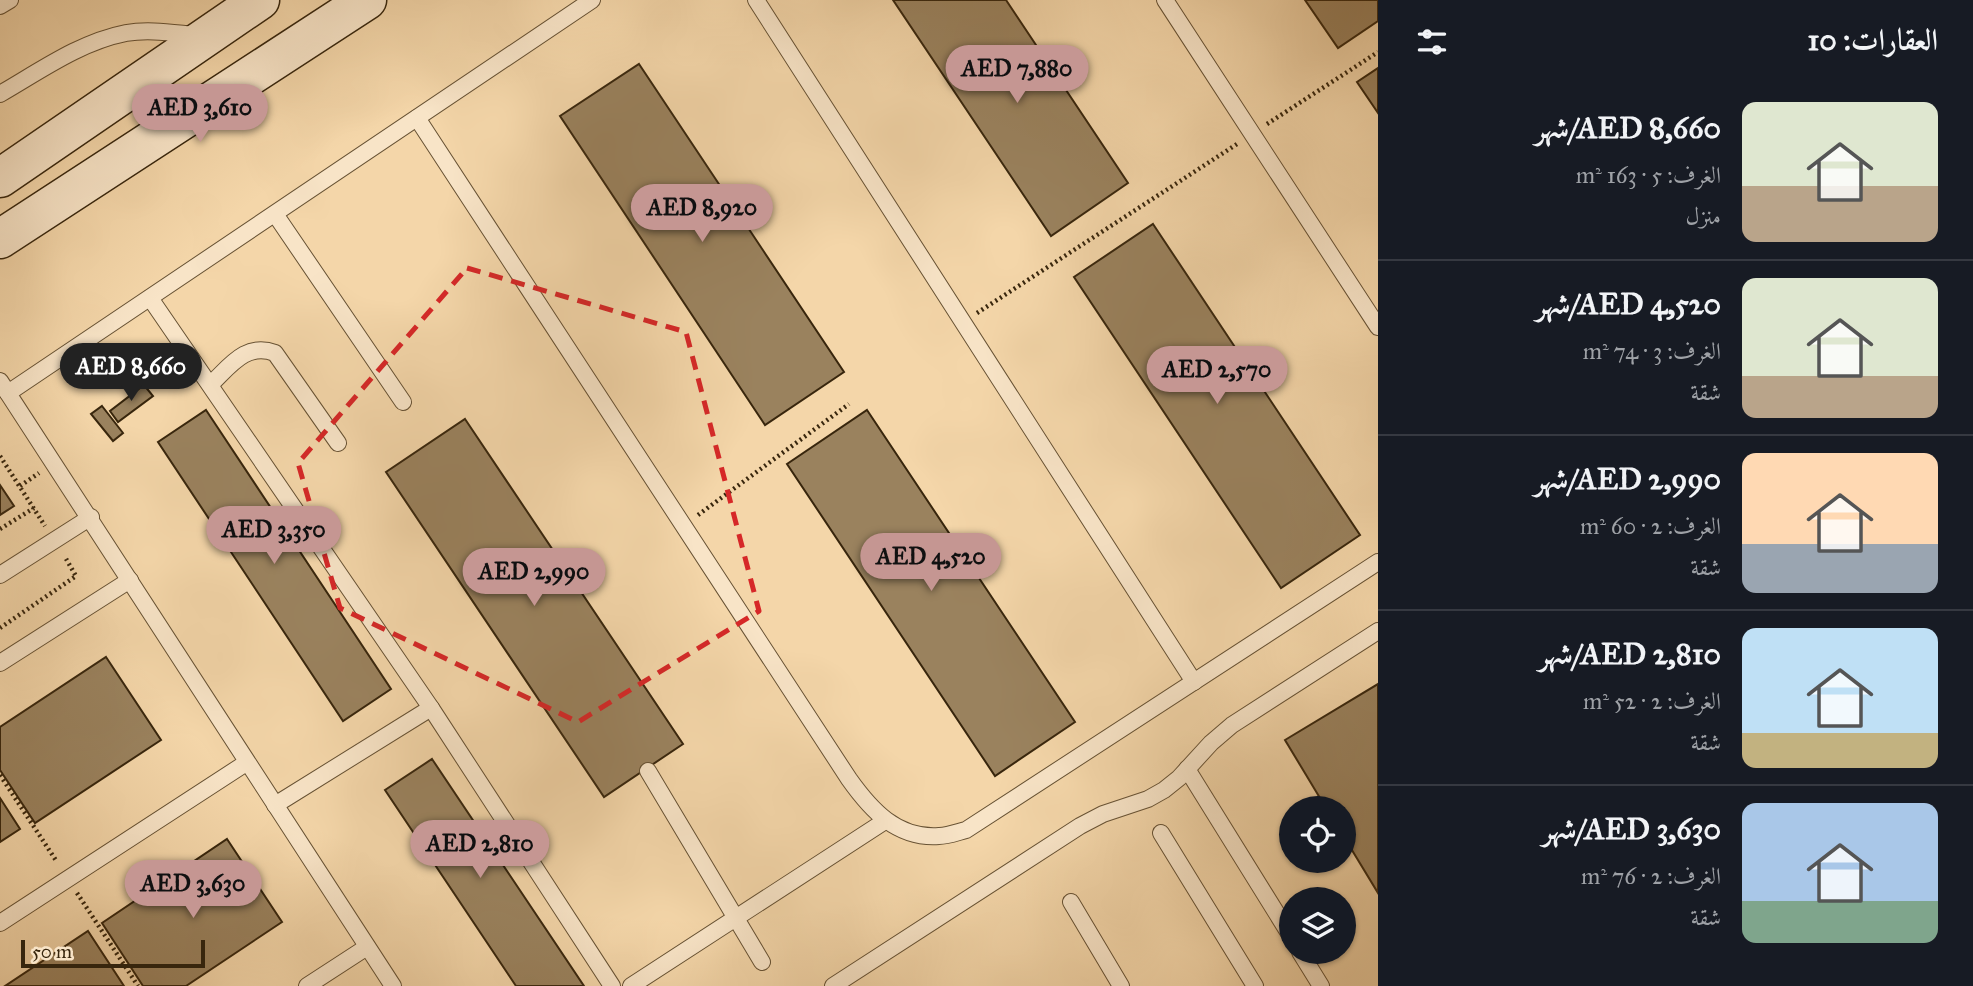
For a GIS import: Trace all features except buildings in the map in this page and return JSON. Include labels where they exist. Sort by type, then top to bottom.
[{"type":"street","points":[[0,178],[260,0]]},
{"type":"street","points":[[0,239],[367,0]]},
{"type":"lane","points":[[0,6],[10,0]]},
{"type":"lane","points":[[393,986],[4,387],[150,298],[592,0]]},
{"type":"lane","points":[[756,0],[1194,682]]},
{"type":"lane","points":[[1165,0],[1378,327]]},
{"type":"lane","points":[[0,94],[102,39],[153,31],[206,35]]},
{"type":"lane","points":[[417,118],[865,802],[885,821],[911,834],[939,836],[967,830],[1378,562]]},
{"type":"lane","points":[[275,214],[402,402]]},
{"type":"lane","points":[[150,298],[431,708],[612,986]]},
{"type":"lane","points":[[211,384],[253,349],[275,353],[338,443]]},
{"type":"lane","points":[[0,575],[90,517]]},
{"type":"lane","points":[[0,663],[130,580]]},
{"type":"lane","points":[[843,983],[1080,826],[1102,814],[1148,799],[1164,790],[1210,743],[1232,725],[1378,631]]},
{"type":"lane","points":[[275,805],[431,708]]},
{"type":"lane","points":[[0,923],[246,763]]},
{"type":"lane","points":[[1187,769],[1279,917]]},
{"type":"lane","points":[[648,771],[762,962]]},
{"type":"lane","points":[[631,986],[885,821]]},
{"type":"lane","points":[[1161,833],[1255,986]]},
{"type":"lane","points":[[1070,902],[1121,986]]},
{"type":"lane","points":[[307,986],[367,947]]},
{"type":"lane","points":[[1307,964],[1321,986]]},
{"type":"path","points":[[963,322],[1378,52]]},
{"type":"path","points":[[684,525],[849,404]]},
{"type":"path","points":[[0,529],[34,508]]},
{"type":"highlighted area","points":[[467,268],[686,332],[759,611],[578,722],[340,608],[298,463]]}]
